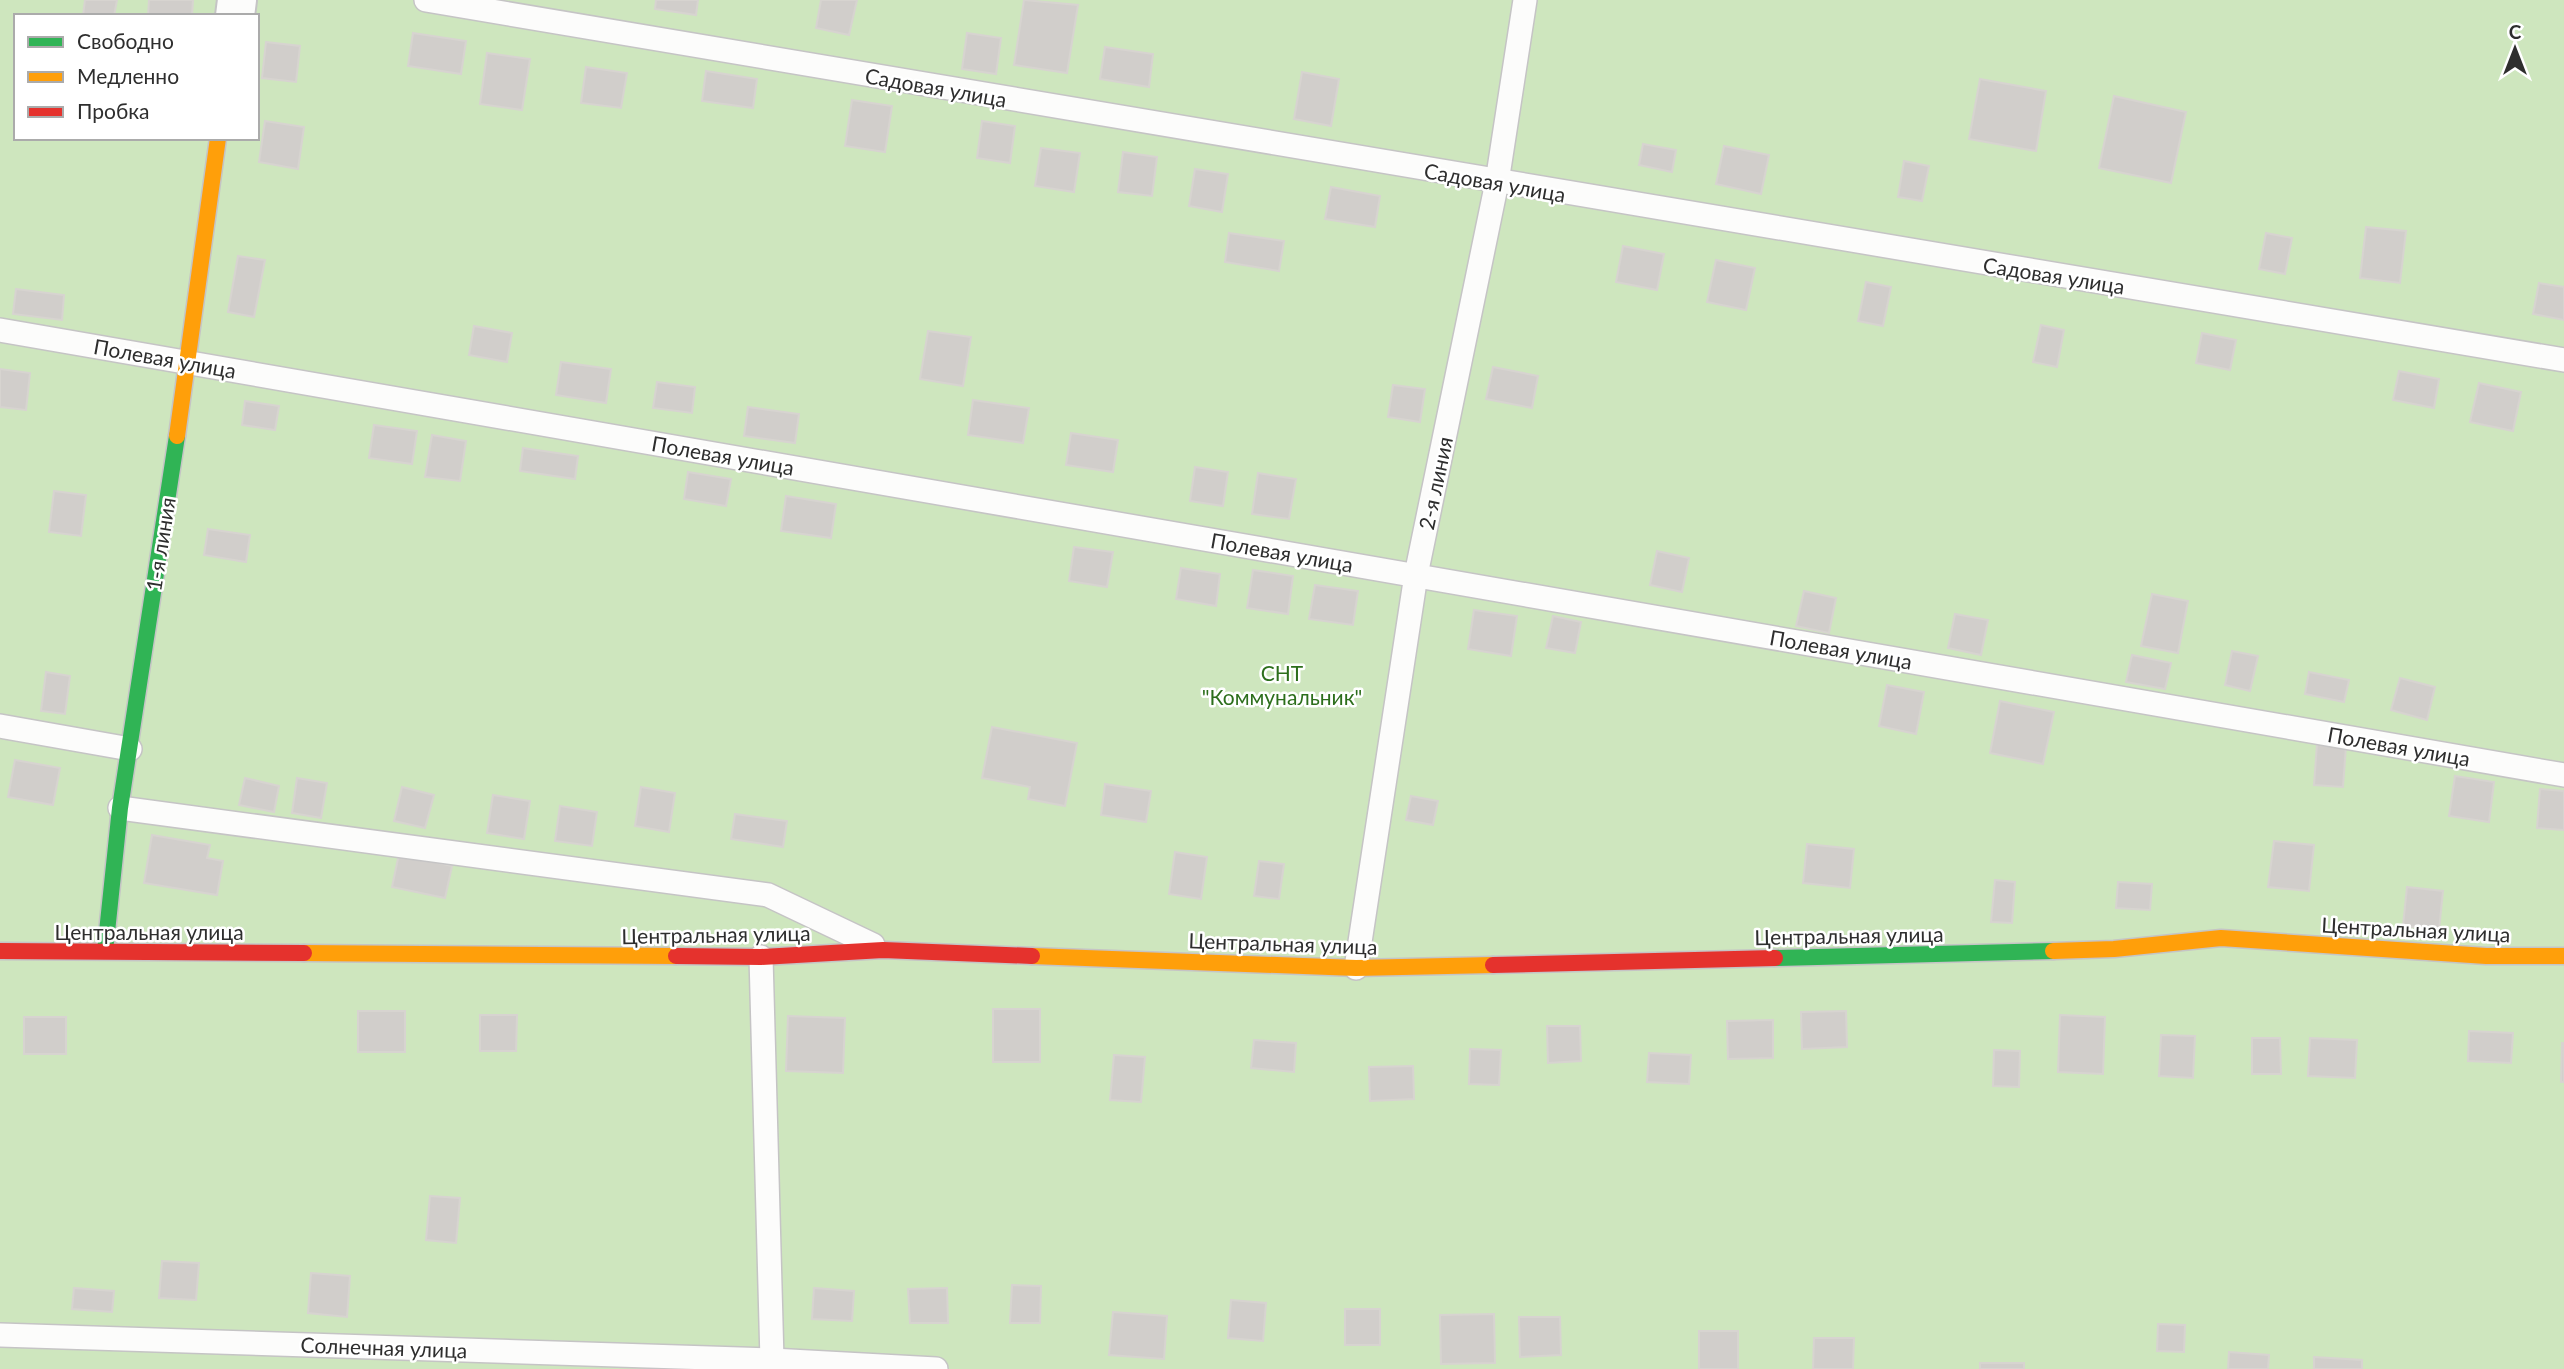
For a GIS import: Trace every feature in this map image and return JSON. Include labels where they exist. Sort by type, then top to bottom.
[{"type":"street","name":"1-я линия","points":[[105,951],[120,808],[188,362],[218,140]]},
{"type":"street","name":"Центральная улица","points":[[0,951],[761,957],[883,950],[1356,968],[2114,949],[2221,939],[2486,956],[2564,956]]},
{"type":"lane","name":"Садовая улица","points":[[426,0],[2564,360]]},
{"type":"lane","name":"2-я линия","points":[[1356,968],[1416,575],[1497,182],[1525,0]]},
{"type":"lane","name":"Полевая улица","points":[[0,330],[2564,775]]},
{"type":"lane","points":[[0,726],[130,749]]},
{"type":"lane","points":[[120,808],[768,895],[883,950]]},
{"type":"lane","points":[[761,957],[772,1360]]},
{"type":"lane","name":"Солнечная улица","points":[[0,1335],[772,1360],[936,1369]]},
{"type":"green space","name":"СНТ \"Коммунальник\"","points":[[0,0],[2564,0],[2564,1369],[0,1369]]},
{"type":"building","points":[[85,0],[117,0],[114,14],[83,14]]},
{"type":"building","points":[[149,0],[193,0],[192,14],[148,14]]},
{"type":"building","points":[[656,0],[698,0],[696,15],[655,9]]},
{"type":"building","points":[[821,0],[857,0],[849,35],[816,28]]},
{"type":"building","points":[[1024,0],[1078,5],[1067,73],[1014,65]]},
{"type":"building","points":[[413,33],[466,41],[461,74],[408,66]]},
{"type":"building","points":[[967,33],[1001,38],[996,74],[962,69]]},
{"type":"building","points":[[266,42],[300,46],[296,82],[262,78]]},
{"type":"building","points":[[1105,47],[1153,54],[1149,87],[1100,79]]},
{"type":"building","points":[[487,53],[530,59],[522,110],[480,104]]},
{"type":"building","points":[[586,67],[627,73],[621,108],[581,103]]},
{"type":"building","points":[[706,71],[757,79],[753,108],[702,101]]},
{"type":"building","points":[[1302,72],[1339,79],[1331,126],[1294,119]]},
{"type":"building","points":[[1980,79],[2046,91],[2036,151],[1969,139]]},
{"type":"building","points":[[2114,96],[2186,112],[2171,183],[2099,168]]},
{"type":"building","points":[[852,100],[892,106],[885,152],[845,146]]},
{"type":"building","points":[[265,121],[304,127],[298,169],[259,162]]},
{"type":"building","points":[[982,121],[1015,126],[1010,163],[977,158]]},
{"type":"building","points":[[1643,144],[1676,150],[1672,172],[1639,165]]},
{"type":"building","points":[[1724,146],[1769,155],[1761,194],[1716,184]]},
{"type":"building","points":[[1041,148],[1080,153],[1074,192],[1035,186]]},
{"type":"building","points":[[1123,152],[1157,157],[1152,196],[1118,192]]},
{"type":"building","points":[[1904,161],[1929,166],[1922,201],[1898,197]]},
{"type":"building","points":[[1195,169],[1228,174],[1222,212],[1189,206]]},
{"type":"building","points":[[1331,187],[1380,196],[1375,227],[1325,219]]},
{"type":"building","points":[[2366,227],[2406,231],[2400,283],[2360,278]]},
{"type":"building","points":[[1229,233],[1284,241],[1279,271],[1225,262]]},
{"type":"building","points":[[2266,233],[2292,238],[2285,274],[2259,269]]},
{"type":"building","points":[[1623,246],[1664,254],[1657,290],[1616,282]]},
{"type":"building","points":[[238,256],[265,260],[254,317],[228,312]]},
{"type":"building","points":[[1716,260],[1755,268],[1746,310],[1707,302]]},
{"type":"building","points":[[1866,282],[1891,287],[1883,326],[1858,321]]},
{"type":"building","points":[[2539,283],[2564,287],[2564,320],[2533,314]]},
{"type":"building","points":[[16,289],[64,295],[62,320],[13,314]]},
{"type":"building","points":[[2041,325],[2064,330],[2057,367],[2033,362]]},
{"type":"building","points":[[474,326],[512,333],[507,362],[469,355]]},
{"type":"building","points":[[928,331],[971,337],[963,386],[920,379]]},
{"type":"building","points":[[2202,333],[2236,340],[2230,370],[2196,363]]},
{"type":"building","points":[[561,362],[611,369],[606,403],[556,395]]},
{"type":"building","points":[[1493,367],[1538,376],[1532,408],[1486,399]]},
{"type":"building","points":[[0,369],[30,373],[26,410],[0,407]]},
{"type":"building","points":[[2399,371],[2439,379],[2434,408],[2393,400]]},
{"type":"building","points":[[657,382],[695,387],[692,413],[653,408]]},
{"type":"building","points":[[2479,383],[2521,392],[2513,431],[2470,422]]},
{"type":"building","points":[[1393,385],[1425,389],[1420,422],[1388,417]]},
{"type":"building","points":[[973,400],[1029,408],[1023,443],[968,435]]},
{"type":"building","points":[[245,401],[279,406],[275,430],[242,425]]},
{"type":"building","points":[[748,407],[799,414],[795,443],[744,436]]},
{"type":"building","points":[[374,425],[417,431],[412,464],[369,458]]},
{"type":"building","points":[[1071,433],[1118,440],[1113,472],[1066,465]]},
{"type":"building","points":[[432,435],[466,441],[460,481],[425,477]]},
{"type":"building","points":[[523,448],[578,456],[575,479],[520,471]]},
{"type":"building","points":[[1195,467],[1228,472],[1223,506],[1190,501]]},
{"type":"building","points":[[688,472],[731,479],[726,506],[684,499]]},
{"type":"building","points":[[1258,473],[1296,479],[1289,519],[1252,514]]},
{"type":"building","points":[[54,491],[86,495],[81,536],[49,532]]},
{"type":"building","points":[[786,496],[836,504],[831,538],[781,531]]},
{"type":"building","points":[[208,529],[250,535],[246,562],[204,555]]},
{"type":"building","points":[[1074,547],[1113,552],[1107,587],[1069,581]]},
{"type":"building","points":[[1657,551],[1689,558],[1682,592],[1650,585]]},
{"type":"building","points":[[1181,568],[1220,574],[1216,606],[1176,599]]},
{"type":"building","points":[[1253,570],[1293,576],[1288,614],[1247,608]]},
{"type":"building","points":[[1315,585],[1358,591],[1353,625],[1309,619]]},
{"type":"building","points":[[1804,591],[1836,598],[1829,633],[1796,626]]},
{"type":"building","points":[[2152,594],[2188,601],[2178,653],[2141,646]]},
{"type":"building","points":[[1474,610],[1517,616],[1511,656],[1468,649]]},
{"type":"building","points":[[1955,614],[1988,620],[1981,655],[1948,648]]},
{"type":"building","points":[[1553,616],[1581,622],[1575,653],[1546,648]]},
{"type":"building","points":[[2232,651],[2258,656],[2250,691],[2225,685]]},
{"type":"building","points":[[2132,655],[2171,663],[2165,689],[2126,682]]},
{"type":"building","points":[[46,672],[70,676],[65,714],[41,711]]},
{"type":"building","points":[[2309,672],[2349,680],[2344,702],[2305,694]]},
{"type":"building","points":[[2400,678],[2435,687],[2427,720],[2391,710]]},
{"type":"building","points":[[1887,685],[1924,692],[1916,734],[1879,726]]},
{"type":"building","points":[[2000,701],[2054,712],[2043,764],[1990,753]]},
{"type":"building","points":[[992,727],[1077,743],[1065,806],[1028,799],[1030,787],[982,778]]},
{"type":"building","points":[[2317,744],[2346,746],[2343,787],[2314,785]]},
{"type":"building","points":[[15,760],[60,768],[53,805],[8,797]]},
{"type":"building","points":[[2455,776],[2494,782],[2489,822],[2449,816]]},
{"type":"building","points":[[245,778],[279,786],[274,812],[239,805]]},
{"type":"building","points":[[297,778],[327,783],[321,818],[292,813]]},
{"type":"building","points":[[1105,784],[1151,791],[1146,822],[1101,815]]},
{"type":"building","points":[[402,787],[434,795],[425,828],[394,821]]},
{"type":"building","points":[[641,787],[675,793],[669,832],[635,826]]},
{"type":"building","points":[[2540,789],[2564,791],[2564,830],[2537,828]]},
{"type":"building","points":[[493,795],[530,801],[524,839],[487,833]]},
{"type":"building","points":[[1411,796],[1438,801],[1433,825],[1406,820]]},
{"type":"building","points":[[560,806],[597,812],[592,846],[555,841]]},
{"type":"building","points":[[735,814],[787,821],[783,847],[731,839]]},
{"type":"building","points":[[152,835],[210,845],[207,858],[223,861],[217,895],[144,883]]},
{"type":"building","points":[[2274,841],[2314,845],[2309,891],[2268,887]]},
{"type":"building","points":[[1807,844],[1854,849],[1850,888],[1803,883]]},
{"type":"building","points":[[1175,852],[1207,857],[1201,899],[1169,894]]},
{"type":"building","points":[[399,854],[452,866],[445,898],[392,887]]},
{"type":"building","points":[[1259,861],[1284,864],[1279,899],[1254,896]]},
{"type":"building","points":[[1995,880],[2015,882],[2012,923],[1991,922]]},
{"type":"building","points":[[2118,882],[2152,884],[2150,910],[2116,908]]},
{"type":"building","points":[[2407,887],[2443,891],[2439,930],[2403,926]]},
{"type":"building","points":[[993,1009],[1040,1009],[1040,1062],[993,1062]]},
{"type":"building","points":[[358,1011],[405,1011],[405,1052],[358,1052]]},
{"type":"building","points":[[1846,1011],[1847,1047],[1802,1049],[1801,1012]]},
{"type":"building","points":[[480,1015],[517,1015],[516,1051],[480,1051]]},
{"type":"building","points":[[2060,1015],[2105,1017],[2103,1074],[2058,1072]]},
{"type":"building","points":[[788,1016],[845,1018],[843,1073],[786,1071]]},
{"type":"building","points":[[24,1017],[66,1017],[66,1054],[24,1054]]},
{"type":"building","points":[[1773,1020],[1773,1058],[1728,1059],[1727,1021]]},
{"type":"building","points":[[1547,1026],[1580,1026],[1581,1061],[1548,1063]]},
{"type":"building","points":[[2469,1031],[2513,1033],[2511,1063],[2468,1061]]},
{"type":"building","points":[[2161,1035],[2195,1036],[2193,1078],[2159,1076]]},
{"type":"building","points":[[2252,1038],[2280,1038],[2281,1074],[2252,1074]]},
{"type":"building","points":[[2310,1038],[2357,1040],[2355,1078],[2308,1076]]},
{"type":"building","points":[[1254,1040],[1296,1043],[1294,1072],[1251,1068]]},
{"type":"building","points":[[2564,1043],[2564,1082],[2561,1082]]},
{"type":"building","points":[[1470,1049],[1501,1050],[1499,1085],[1469,1084]]},
{"type":"building","points":[[1994,1050],[2020,1051],[2019,1087],[1993,1086]]},
{"type":"building","points":[[1649,1053],[1691,1055],[1689,1084],[1647,1082]]},
{"type":"building","points":[[1114,1055],[1145,1057],[1141,1102],[1110,1100]]},
{"type":"building","points":[[1413,1066],[1414,1099],[1370,1101],[1369,1067]]},
{"type":"building","points":[[430,1196],[460,1198],[456,1243],[426,1240]]},
{"type":"building","points":[[162,1261],[199,1263],[196,1300],[159,1298]]},
{"type":"building","points":[[311,1273],[350,1276],[347,1317],[308,1313]]},
{"type":"building","points":[[1012,1285],[1041,1286],[1040,1323],[1010,1323]]},
{"type":"building","points":[[74,1288],[114,1291],[112,1312],[72,1309]]},
{"type":"building","points":[[814,1288],[854,1291],[852,1321],[812,1319]]},
{"type":"building","points":[[947,1288],[948,1323],[910,1323],[908,1289]]},
{"type":"building","points":[[1231,1300],[1266,1303],[1263,1341],[1228,1338]]},
{"type":"building","points":[[1345,1309],[1380,1309],[1380,1345],[1345,1345]]},
{"type":"building","points":[[1113,1312],[1167,1316],[1164,1359],[1109,1355]]},
{"type":"building","points":[[1494,1314],[1495,1363],[1441,1364],[1440,1315]]},
{"type":"building","points":[[1519,1317],[1560,1317],[1561,1355],[1520,1357]]},
{"type":"building","points":[[2158,1324],[2185,1325],[2184,1352],[2157,1351]]},
{"type":"building","points":[[1699,1331],[1738,1331],[1738,1369],[1699,1369]]},
{"type":"building","points":[[1814,1338],[1854,1338],[1853,1369],[1813,1369]]},
{"type":"building","points":[[2229,1352],[2269,1355],[2268,1369],[2228,1369]]},
{"type":"building","points":[[2314,1357],[2362,1360],[2362,1369],[2314,1369]]},
{"type":"building","points":[[1980,1363],[2024,1363],[2024,1369],[1980,1369]]},
{"type":"traffic: fast","points":[[105,951],[120,808],[177,436]]},
{"type":"traffic: fast","points":[[1775,958],[2053,951]]},
{"type":"traffic: slow","points":[[177,436],[218,140]]},
{"type":"traffic: slow","points":[[2053,951],[2114,949],[2221,938],[2486,956],[2564,956]]},
{"type":"traffic: slow","points":[[304,953],[676,956]]},
{"type":"traffic: slow","points":[[1032,956],[1356,968],[1493,965]]},
{"type":"traffic: jam","points":[[676,956],[761,957],[883,950],[1032,956]]},
{"type":"traffic: jam","points":[[0,951],[304,953]]},
{"type":"traffic: jam","points":[[1493,965],[1775,958]]}]
